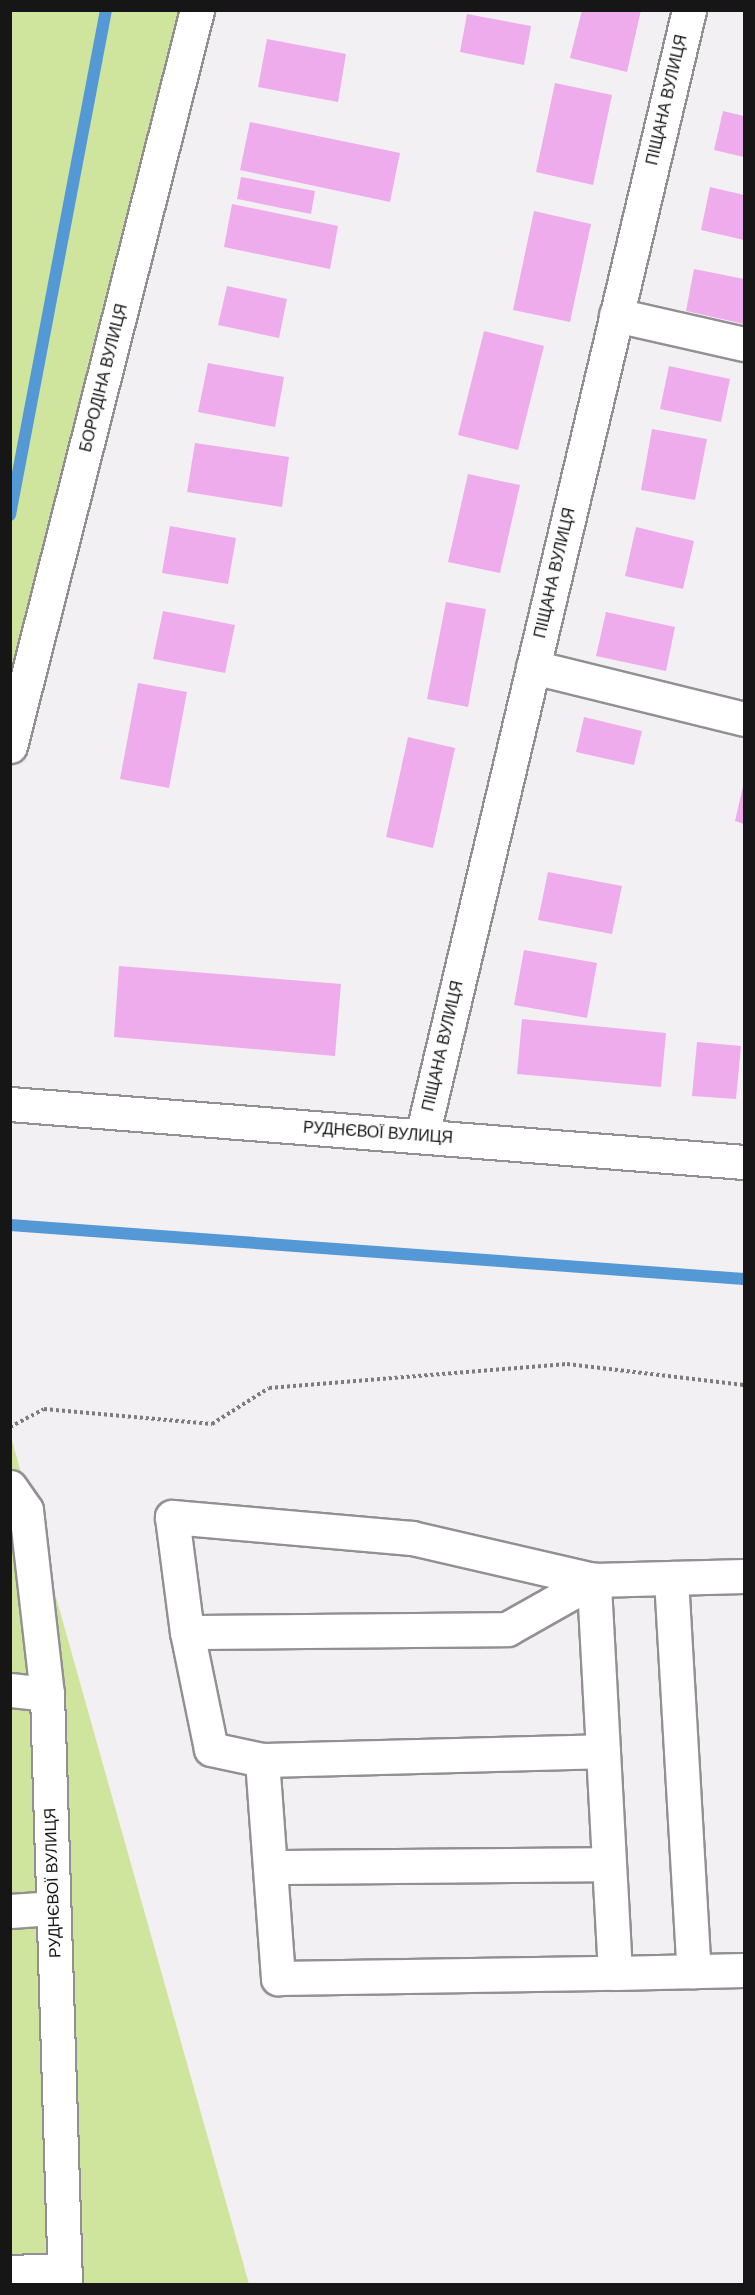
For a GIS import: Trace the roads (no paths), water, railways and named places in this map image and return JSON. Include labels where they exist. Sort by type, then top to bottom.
[{"type":"street","name":"БОРОДІНА ВУЛИЦЯ","points":[[10,746],[197,10]]},
{"type":"street","name":"ПІЩАНА ВУЛИЦЯ","points":[[422,1136],[689,10]]},
{"type":"street","points":[[616,315],[744,344]]},
{"type":"street","points":[[533,667],[744,718]]},
{"type":"street","name":"РУДНЄВОЇ ВУЛИЦЯ","points":[[10,1104],[744,1162]]},
{"type":"street","name":"РУДНЄВОЇ ВУЛИЦЯ","points":[[10,1487],[26,1510],[47,1694],[64,2277]]},
{"type":"street","points":[[603,1751],[262,1760],[211,1749],[187,1632],[172,1517],[412,1538],[594,1580],[744,1576]]},
{"type":"street","points":[[671,1578],[694,1971]]},
{"type":"street","points":[[187,1632],[507,1629],[594,1580]]},
{"type":"street","points":[[594,1580],[615,1972]]},
{"type":"street","points":[[10,1690],[47,1694]]},
{"type":"street","points":[[262,1760],[278,1978],[744,1970]]},
{"type":"street","points":[[270,1867],[609,1864]]},
{"type":"street","points":[[10,1911],[53,1908]]},
{"type":"street","points":[[10,2272],[64,2277]]},
{"type":"waterway","points":[[10,515],[106,10]]},
{"type":"waterway","points":[[10,1225],[744,1279]]}]
